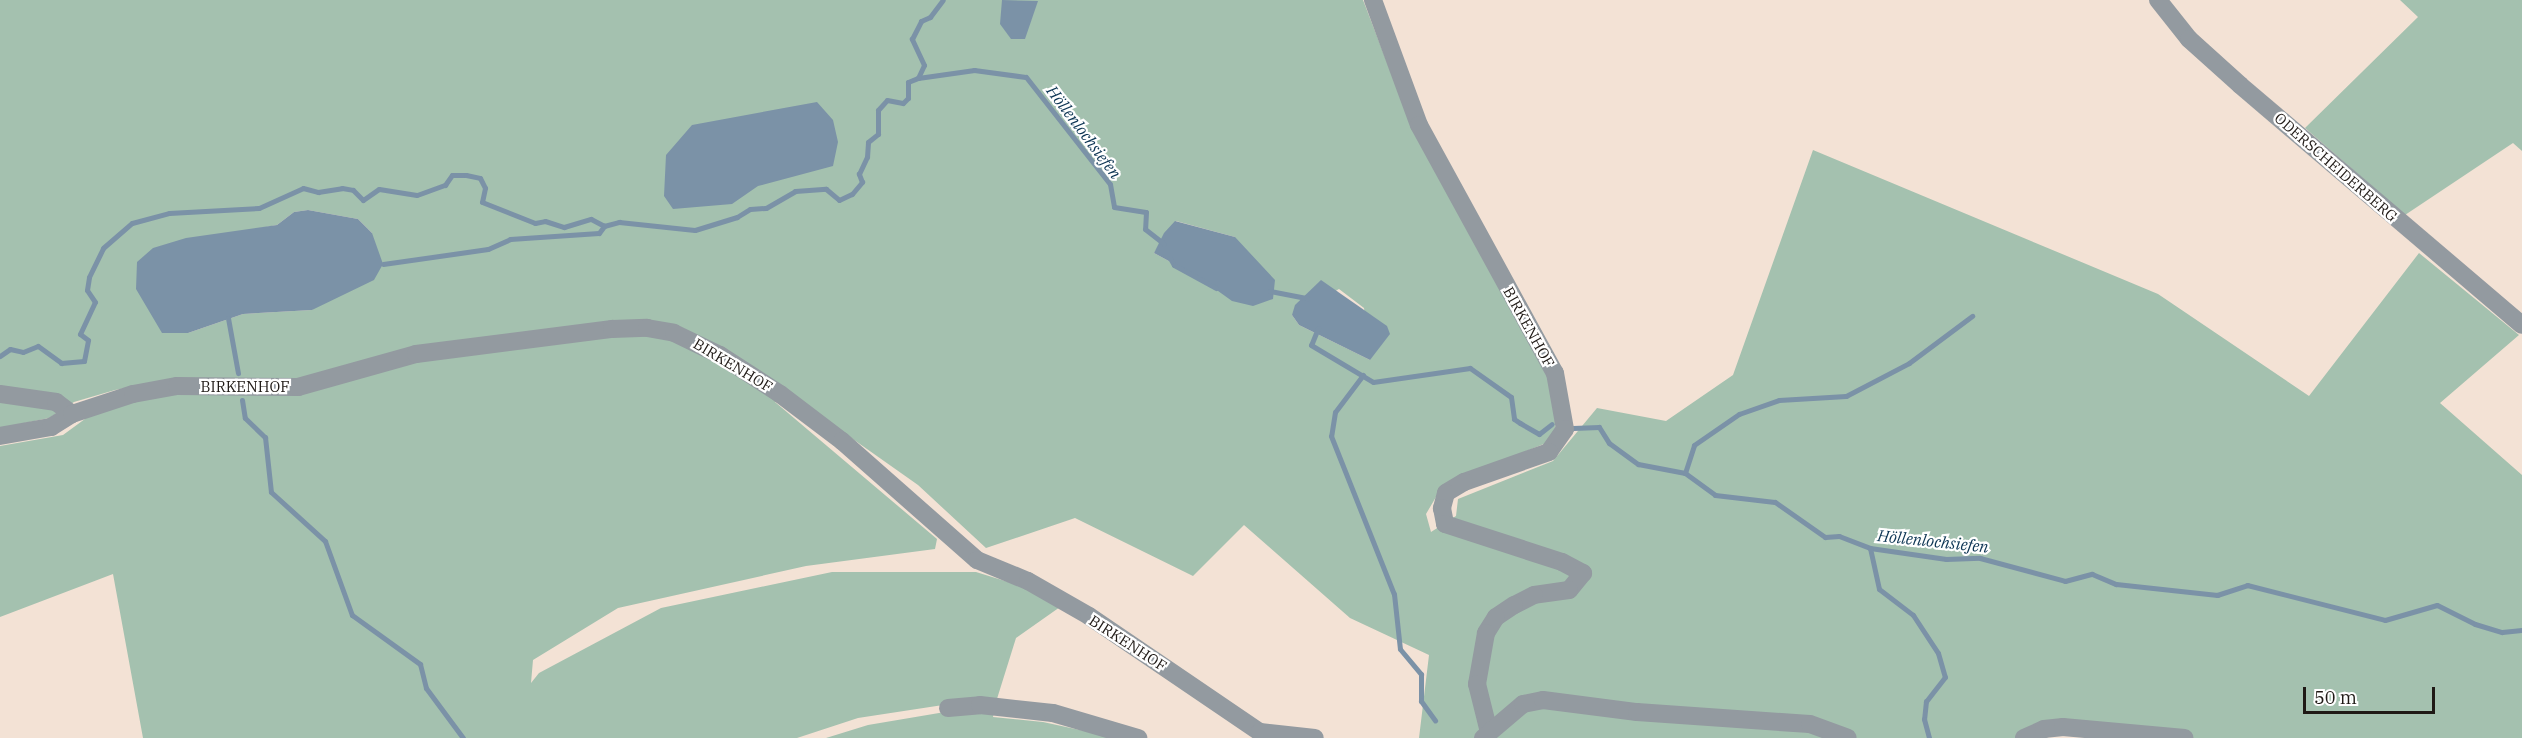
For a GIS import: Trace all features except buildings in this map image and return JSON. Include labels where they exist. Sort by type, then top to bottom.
[{"type":"street","name":"BIRKENHOF","points":[[1373,0],[1419,125],[1555,374],[1565,429],[1559,443],[1549,452],[1464,482],[1446,493],[1442,508],[1445,524],[1562,562],[1583,573],[1569,590],[1534,595],[1514,604],[1496,617],[1486,633],[1477,684],[1486,735],[1523,704],[1543,700],[1647,713],[1809,724],[1848,738]]},
{"type":"street","name":"ODERSCHEIDERBERG","points":[[2158,0],[2189,39],[2240,85],[2522,325]]},
{"type":"street","name":"BIRKENHOF","points":[[0,436],[51,427],[72,414],[133,394],[177,386],[298,387],[416,354],[612,330],[647,328],[674,333],[720,355],[780,394],[842,441],[978,560],[1028,580],[1089,616],[1252,735],[1315,738]]},
{"type":"street","points":[[0,394],[56,402],[72,414]]},
{"type":"street","points":[[948,708],[980,705],[1053,713],[1138,738]]},
{"type":"street","points":[[2024,738],[2044,729],[2063,727],[2185,738]]},
{"type":"green space","points":[[0,0],[1363,0],[1393,78],[1545,366],[1554,402],[1556,439],[1443,485],[1426,514],[1431,532],[1456,516],[1458,499],[1553,461],[1597,408],[1666,421],[1733,375],[1813,150],[2158,294],[2309,396],[2419,253],[2519,335],[2440,403],[2522,475],[2522,738],[2185,738],[2063,727],[2024,738],[1419,738],[1429,655],[1350,618],[1244,525],[1193,576],[1075,518],[986,548],[918,485],[789,394],[775,402],[937,539],[935,549],[806,566],[618,608],[533,660],[531,683],[539,673],[661,608],[832,572],[976,572],[1021,586],[1060,607],[1016,638],[996,702],[943,705],[858,718],[797,738],[143,738],[113,574],[0,617],[0,446],[63,435],[89,416],[172,379],[115,390],[74,402],[49,418],[0,428]],"holes":[[[308,210],[358,219],[372,233],[312,310],[243,314],[188,333],[217,236],[277,225],[294,212]],[[1176,221],[1235,237],[1200,278],[1154,253]],[[1339,289],[1364,308],[1370,360],[1299,325],[1292,315]]]},
{"type":"green space","points":[[2400,0],[2522,0],[2522,151],[2513,143],[2405,215],[2305,128],[2418,17]]},
{"type":"green space","points":[[945,712],[994,712],[993,717],[1043,722],[1117,738],[826,738],[868,725]]},
{"type":"water","points":[[1002,0],[1038,1],[1025,39],[1011,39],[1000,24]]},
{"type":"water","points":[[817,102],[833,120],[838,142],[833,166],[758,186],[732,204],[673,209],[664,196],[666,155],[692,125]]},
{"type":"water","points":[[308,210],[358,219],[372,233],[383,264],[374,280],[312,310],[243,314],[188,333],[162,333],[136,289],[137,262],[153,248],[186,238],[277,225],[294,212]]},
{"type":"water","points":[[1175,221],[1235,237],[1275,280],[1273,299],[1253,306],[1232,301],[1200,278],[1154,253],[1164,233]]},
{"type":"water","points":[[1321,280],[1387,326],[1390,334],[1370,360],[1299,325],[1292,315],[1295,305]]},
{"type":"waterway","points":[[0,356],[10,349],[23,352],[38,346],[61,363],[84,361],[88,340],[80,334],[95,302],[87,290],[89,277],[103,248],[132,223],[169,213],[259,208],[303,188],[318,192],[342,188],[353,190],[363,200],[379,189],[417,195],[445,185],[452,175],[466,175],[480,178],[485,188],[482,202],[535,223],[545,221],[564,227],[591,219],[604,226],[619,222],[695,230],[737,217],[750,209],[766,208],[795,191],[826,189],[839,200],[852,194],[862,182],[859,174],[867,157],[868,142],[878,134],[878,110],[887,100],[903,103],[908,98],[908,82],[918,78],[924,65],[912,39],[921,21],[930,17],[943,0]]},
{"type":"waterway","name":"Höllenlochsiefen","points":[[918,78],[974,70],[1026,77],[1110,184],[1114,207],[1146,212],[1145,229],[1164,244]]},
{"type":"waterway","points":[[383,264],[488,249],[510,239],[599,233],[604,226]]},
{"type":"waterway","name":"Höllenlochsiefen","points":[[1170,258],[1174,265],[1216,288]]},
{"type":"waterway","name":"Höllenlochsiefen","points":[[1270,291],[1307,298]]},
{"type":"waterway","points":[[1685,473],[1694,445],[1739,414],[1779,400],[1846,396],[1909,363],[1972,316]]},
{"type":"waterway","points":[[228,318],[238,373]]},
{"type":"waterway","name":"Höllenlochsiefen","points":[[1318,328],[1311,345],[1373,382],[1470,368],[1511,397],[1514,419],[1539,434],[1552,424]]},
{"type":"waterway","points":[[1363,375],[1335,412],[1331,436],[1394,594],[1400,649],[1421,674],[1421,701],[1435,720]]},
{"type":"waterway","points":[[242,400],[245,418],[265,437],[271,492],[325,541],[352,615],[420,664],[426,688],[463,738]]},
{"type":"waterway","name":"Höllenlochsiefen","points":[[1573,428],[1599,427],[1609,443],[1638,464],[1685,473],[1715,495],[1775,502],[1825,537],[1839,536],[1870,548],[1946,559],[1980,558],[2065,581],[2092,574],[2116,584],[2217,595],[2247,585],[2385,620],[2437,605],[2475,624],[2502,632],[2522,630]]},
{"type":"waterway","points":[[1870,548],[1879,589],[1913,615],[1938,653],[1945,677],[1926,701],[1924,719],[1929,738]]}]
